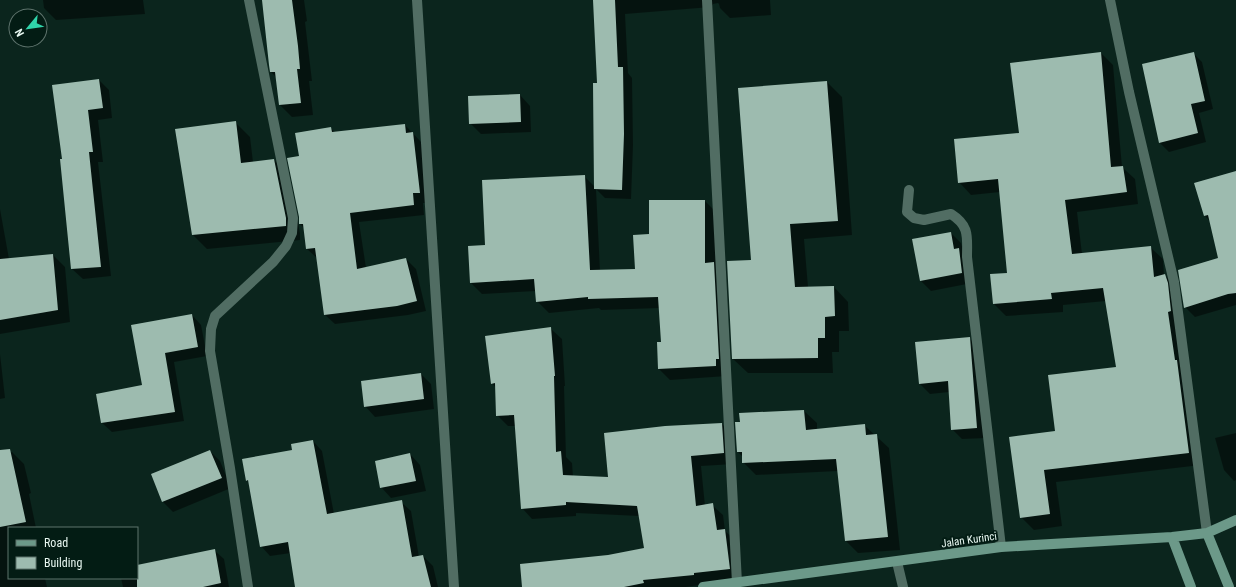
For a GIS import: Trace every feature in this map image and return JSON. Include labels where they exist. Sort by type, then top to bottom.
[{"type":"street","points":[[248,587],[210,351],[211,329],[215,316],[273,262],[286,246],[292,233],[293,218],[249,0]]},
{"type":"street","points":[[417,0],[454,587]]},
{"type":"street","points":[[707,0],[737,583]]},
{"type":"street","points":[[1110,0],[1129,92],[1174,282],[1208,533],[1229,587]]},
{"type":"street","points":[[909,190],[907,212],[914,218],[924,220],[951,214],[960,220],[966,231],[967,257],[1001,547]]},
{"type":"street","name":"Jalan Kurinci","points":[[703,587],[1001,547],[1172,537],[1208,533],[1236,520]]},
{"type":"street","points":[[1172,537],[1191,587]]},
{"type":"street","points":[[897,562],[903,587]]},
{"type":"building","points":[[262,0],[292,0],[298,46],[300,69],[297,69],[301,103],[279,105],[275,72],[270,72]]},
{"type":"building","points":[[593,0],[615,0],[618,67],[623,67],[624,134],[622,190],[594,189],[593,83],[597,83]]},
{"type":"building","points":[[1101,52],[1111,167],[1123,166],[1127,192],[1065,200],[1072,254],[1151,246],[1154,277],[1165,274],[1168,283],[1171,311],[1168,312],[1175,360],[1177,360],[1189,453],[1044,470],[1050,514],[1020,518],[1009,437],[1055,431],[1048,375],[1116,367],[1103,288],[1051,293],[1052,299],[993,304],[990,274],[1007,273],[998,179],[958,183],[954,139],[1019,133],[1010,63]]},
{"type":"building","points":[[1194,52],[1205,101],[1191,104],[1198,133],[1159,143],[1142,64]]},
{"type":"building","points":[[99,79],[103,108],[88,110],[93,152],[89,152],[101,267],[71,269],[60,159],[62,159],[52,85]]},
{"type":"building","points":[[827,81],[838,221],[790,224],[795,287],[834,286],[835,316],[825,317],[825,338],[818,338],[818,358],[732,359],[727,261],[751,260],[738,88]]},
{"type":"building","points":[[520,94],[521,122],[469,124],[468,96]]},
{"type":"building","points":[[236,121],[241,163],[274,159],[286,218],[286,226],[192,235],[175,129]]},
{"type":"building","points":[[405,124],[406,133],[413,132],[420,193],[413,193],[414,205],[350,213],[357,269],[406,258],[417,301],[397,306],[324,315],[315,248],[306,249],[303,224],[299,224],[299,217],[287,158],[299,156],[295,133],[331,127],[332,132]]},
{"type":"building","points":[[1236,171],[1236,293],[1228,294],[1184,308],[1178,270],[1218,258],[1208,215],[1204,216],[1194,183]]},
{"type":"building","points":[[585,175],[590,270],[635,269],[633,235],[649,234],[649,200],[705,200],[705,263],[714,262],[719,359],[716,359],[716,366],[658,369],[657,342],[661,342],[658,297],[588,299],[588,297],[536,302],[534,279],[470,283],[468,246],[485,245],[482,180]]},
{"type":"building","points":[[951,232],[954,249],[959,248],[962,273],[920,281],[912,239]]},
{"type":"building","points":[[53,254],[58,310],[0,320],[0,259]]},
{"type":"building","points":[[192,314],[198,347],[165,353],[175,412],[101,423],[96,394],[142,385],[131,325]]},
{"type":"building","points":[[551,327],[555,376],[556,452],[561,451],[563,475],[608,477],[604,433],[665,426],[722,423],[724,453],[691,456],[696,506],[713,503],[717,530],[725,529],[730,569],[694,573],[694,575],[643,580],[644,583],[624,587],[522,587],[520,564],[608,555],[644,548],[637,506],[566,502],[566,505],[521,509],[514,415],[496,416],[495,383],[491,384],[485,336]]},
{"type":"building","points":[[970,337],[977,428],[951,430],[948,381],[919,384],[915,342]]},
{"type":"building","points":[[421,373],[424,399],[364,407],[361,381]]},
{"type":"building","points":[[804,410],[806,430],[865,424],[866,435],[877,434],[888,537],[845,541],[836,459],[742,463],[742,452],[737,452],[735,422],[740,422],[739,413]]},
{"type":"building","points":[[313,440],[327,514],[402,500],[412,557],[423,555],[431,587],[295,587],[288,542],[260,547],[248,480],[246,481],[242,459],[292,450],[291,444]]},
{"type":"building","points":[[10,449],[26,522],[0,527],[0,450]]},
{"type":"building","points":[[210,450],[222,478],[162,502],[151,474]]},
{"type":"building","points":[[410,453],[416,481],[380,488],[375,461]]},
{"type":"building","points":[[215,549],[221,583],[203,587],[137,587],[138,565]]}]
